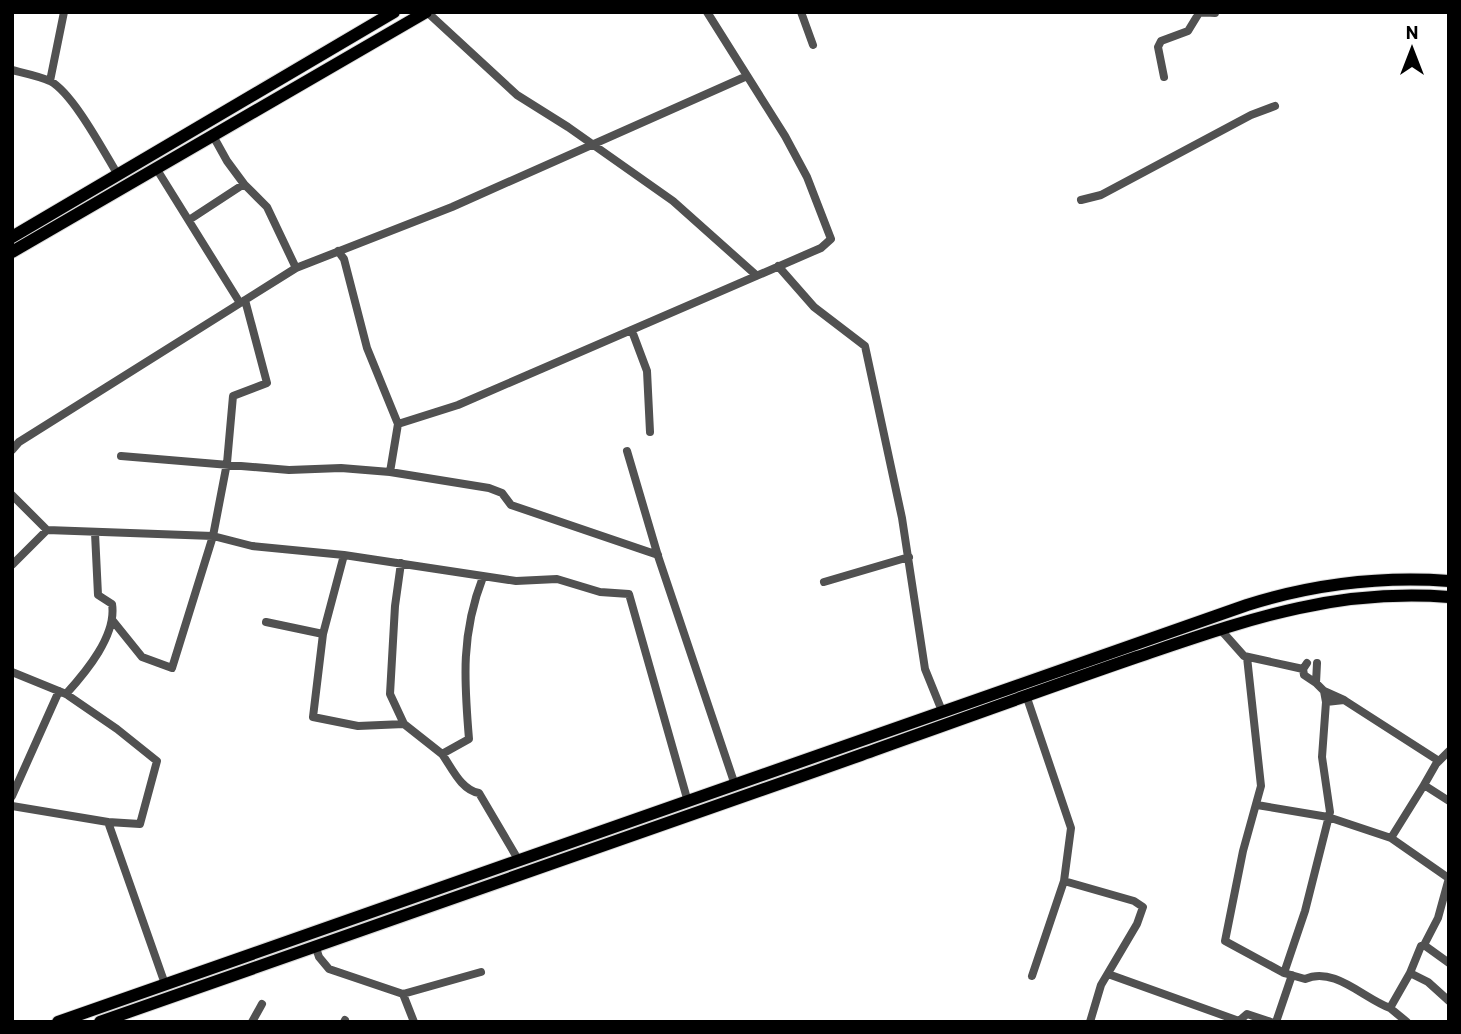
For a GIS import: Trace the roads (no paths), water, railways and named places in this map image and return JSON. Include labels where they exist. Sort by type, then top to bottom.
[{"type":"main road","points":[[12,252],[105,190],[118,175],[394,12]]},
{"type":"main road","points":[[12,237],[105,190],[156,168],[349,54],[426,12]]},
{"type":"main road","points":[[342,43],[349,54]]},
{"type":"main road","points":[[58,1022],[1284,593],[1374,580],[1449,581]]},
{"type":"main road","points":[[100,1022],[554,865],[1026,695],[1220,629],[1310,603],[1377,596],[1449,597]]},
{"type":"street","points":[[50,81],[64,12]]},
{"type":"street","points":[[426,12],[504,84],[673,201],[756,275]]},
{"type":"street","points":[[398,424],[458,405],[827,244],[831,234],[807,177],[707,12]]},
{"type":"street","points":[[801,12],[813,45]]},
{"type":"street","points":[[1164,77],[1158,47],[1161,41],[1188,30],[1198,12],[1215,13]]},
{"type":"street","points":[[12,70],[50,81],[60,89],[86,123],[118,175]]},
{"type":"street","points":[[12,450],[19,442],[296,268],[452,207],[747,76]]},
{"type":"street","points":[[1081,200],[1101,195],[1275,106]]},
{"type":"street","points":[[212,134],[227,162],[267,207],[296,268]]},
{"type":"street","points":[[113,621],[142,657],[172,668],[213,536],[227,463],[233,397],[267,383],[243,301],[156,168]]},
{"type":"street","points":[[189,220],[244,184]]},
{"type":"street","points":[[344,259],[357,243]]},
{"type":"street","points":[[338,251],[344,259],[367,348],[398,424],[390,472]]},
{"type":"street","points":[[778,266],[814,307],[865,346],[883,418],[909,557],[925,669],[942,711]]},
{"type":"street","points":[[632,331],[642,351],[647,371],[650,432]]},
{"type":"street","points":[[627,451],[658,555],[735,785]]},
{"type":"street","points":[[121,456],[289,470],[390,472],[489,488],[502,493],[511,505],[658,555]]},
{"type":"street","points":[[12,495],[47,530],[213,536],[252,546],[344,555],[483,577],[516,581],[557,579],[600,592],[629,594],[688,802]]},
{"type":"street","points":[[12,565],[47,530]]},
{"type":"street","points":[[12,796],[14,782],[63,692],[85,674],[113,621],[112,604],[98,595],[95,533]]},
{"type":"street","points":[[344,555],[323,634],[313,717],[358,726],[404,724]]},
{"type":"street","points":[[824,582],[909,557]]},
{"type":"street","points":[[401,563],[395,606],[390,694],[404,724],[442,754],[470,792],[479,793],[519,860]]},
{"type":"street","points":[[442,754],[469,739],[463,665],[471,606],[483,577]]},
{"type":"street","points":[[267,622],[323,634]]},
{"type":"street","points":[[1220,629],[1233,647],[1247,657],[1305,666],[1304,675],[1316,683],[1327,697],[1344,700],[1439,761]]},
{"type":"street","points":[[1247,657],[1261,786],[1243,851],[1225,941],[1288,974],[1305,979],[1312,975],[1327,974],[1408,1022]]},
{"type":"street","points":[[1316,683],[1317,663]]},
{"type":"street","points":[[12,672],[63,692],[117,729],[157,761],[140,824],[108,822],[12,806]]},
{"type":"street","points":[[1026,695],[1071,828],[1064,881],[1031,976]]},
{"type":"street","points":[[1276,1022],[1330,807],[1322,757],[1327,697]]},
{"type":"street","points":[[1391,838],[1439,761],[1449,751]]},
{"type":"street","points":[[1424,785],[1449,801]]},
{"type":"street","points":[[1257,805],[1328,817],[1391,838],[1448,878],[1443,905],[1390,1009]]},
{"type":"street","points":[[108,822],[165,984]]},
{"type":"street","points":[[1064,881],[1123,897],[1143,907],[1137,924],[1101,985],[1090,1022]]},
{"type":"street","points":[[315,946],[319,957],[329,969],[403,994],[481,972]]},
{"type":"street","points":[[1424,946],[1449,963]]},
{"type":"street","points":[[1410,973],[1428,982],[1449,1001]]},
{"type":"street","points":[[1108,974],[1239,1020],[1247,1014],[1271,1022]]},
{"type":"street","points":[[403,994],[414,1022]]},
{"type":"street","points":[[252,1022],[262,1004]]}]
